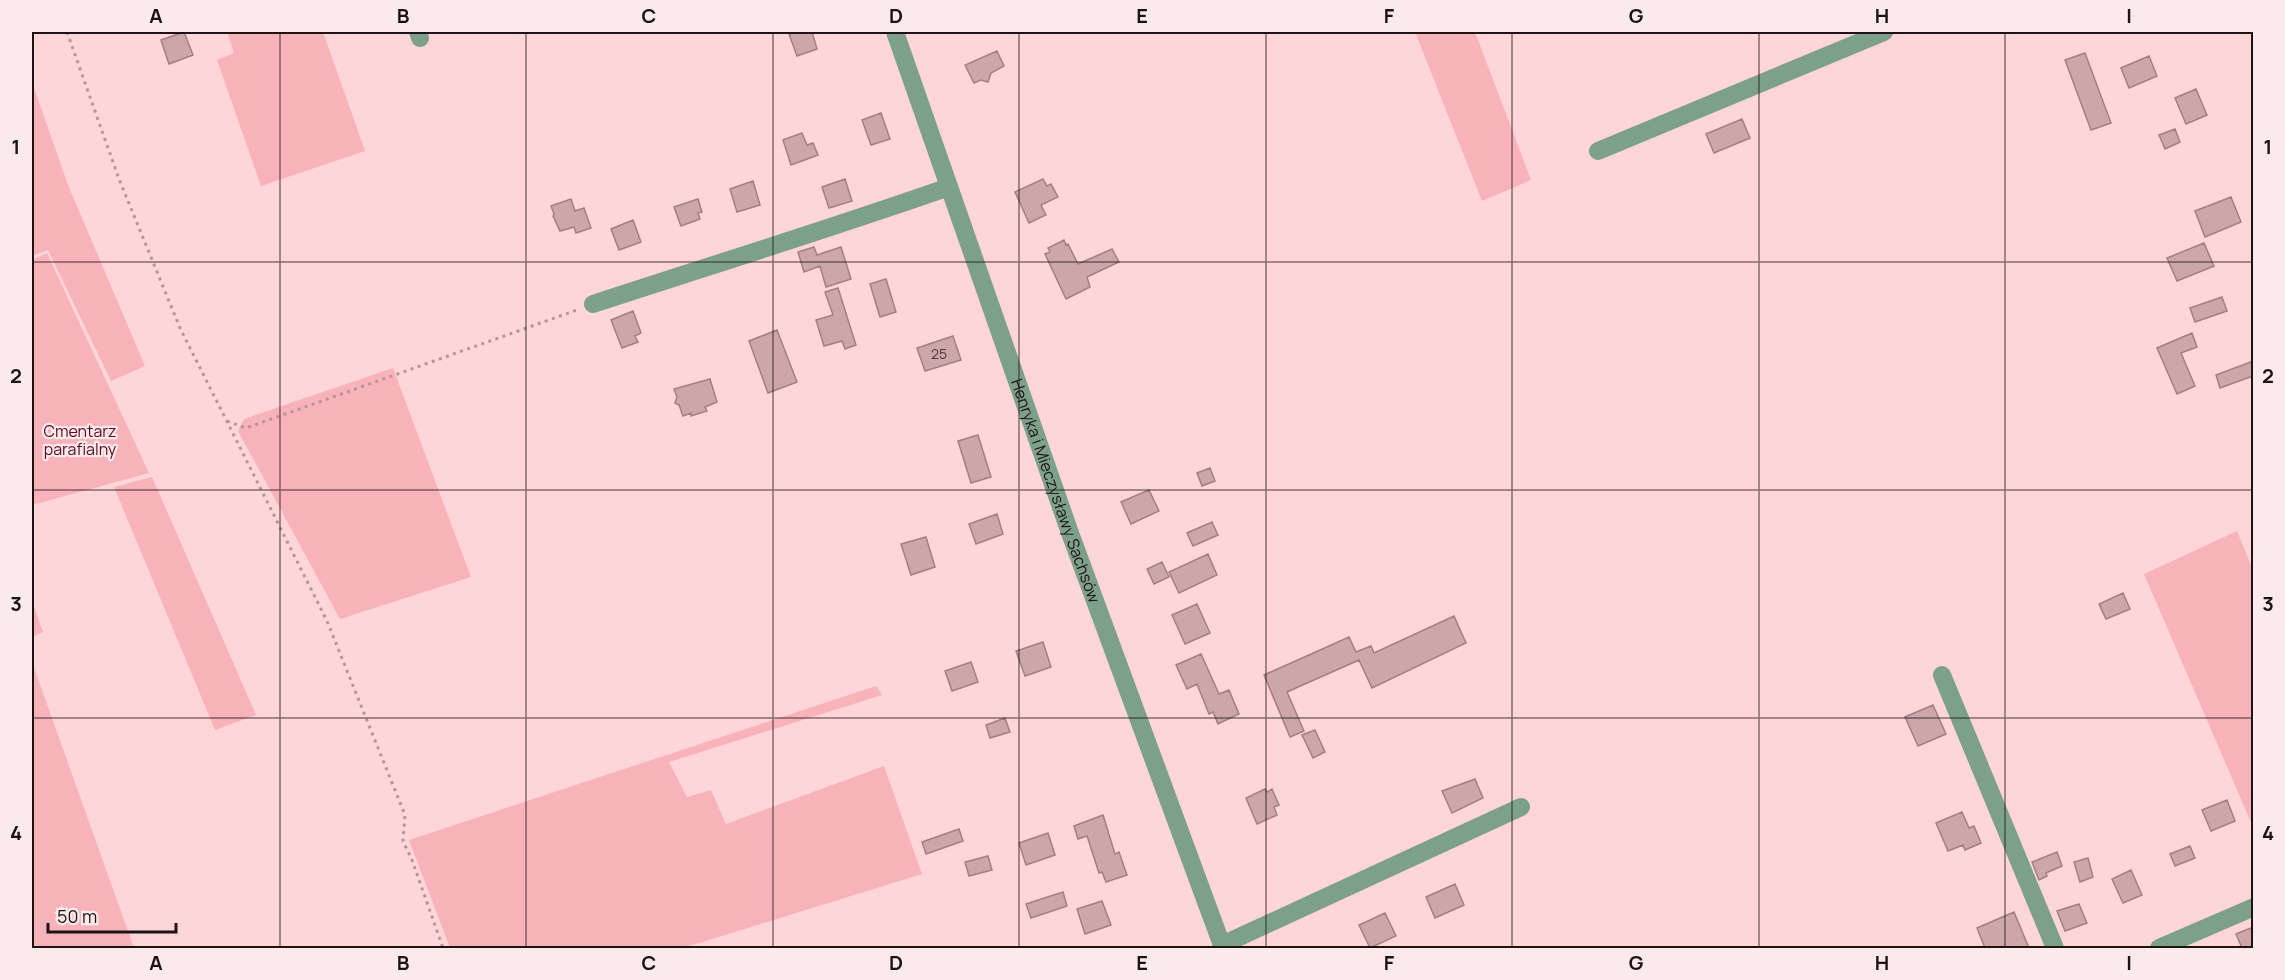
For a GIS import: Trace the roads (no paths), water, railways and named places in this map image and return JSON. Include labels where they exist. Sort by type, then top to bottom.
[{"type":"street","name":"Henryka i Mieczysławy Sachsów","points":[[895,32],[1070,533],[1223,947]]},
{"type":"street","points":[[1598,152],[1884,32]]},
{"type":"street","points":[[593,304],[870,215],[949,187]]},
{"type":"street","points":[[1942,675],[2055,948]]},
{"type":"street","points":[[1223,947],[1521,807]]},
{"type":"street","points":[[2159,948],[2253,907]]},
{"type":"park label","name":"Cmentarz parafialny","points":[[80,440]]}]
